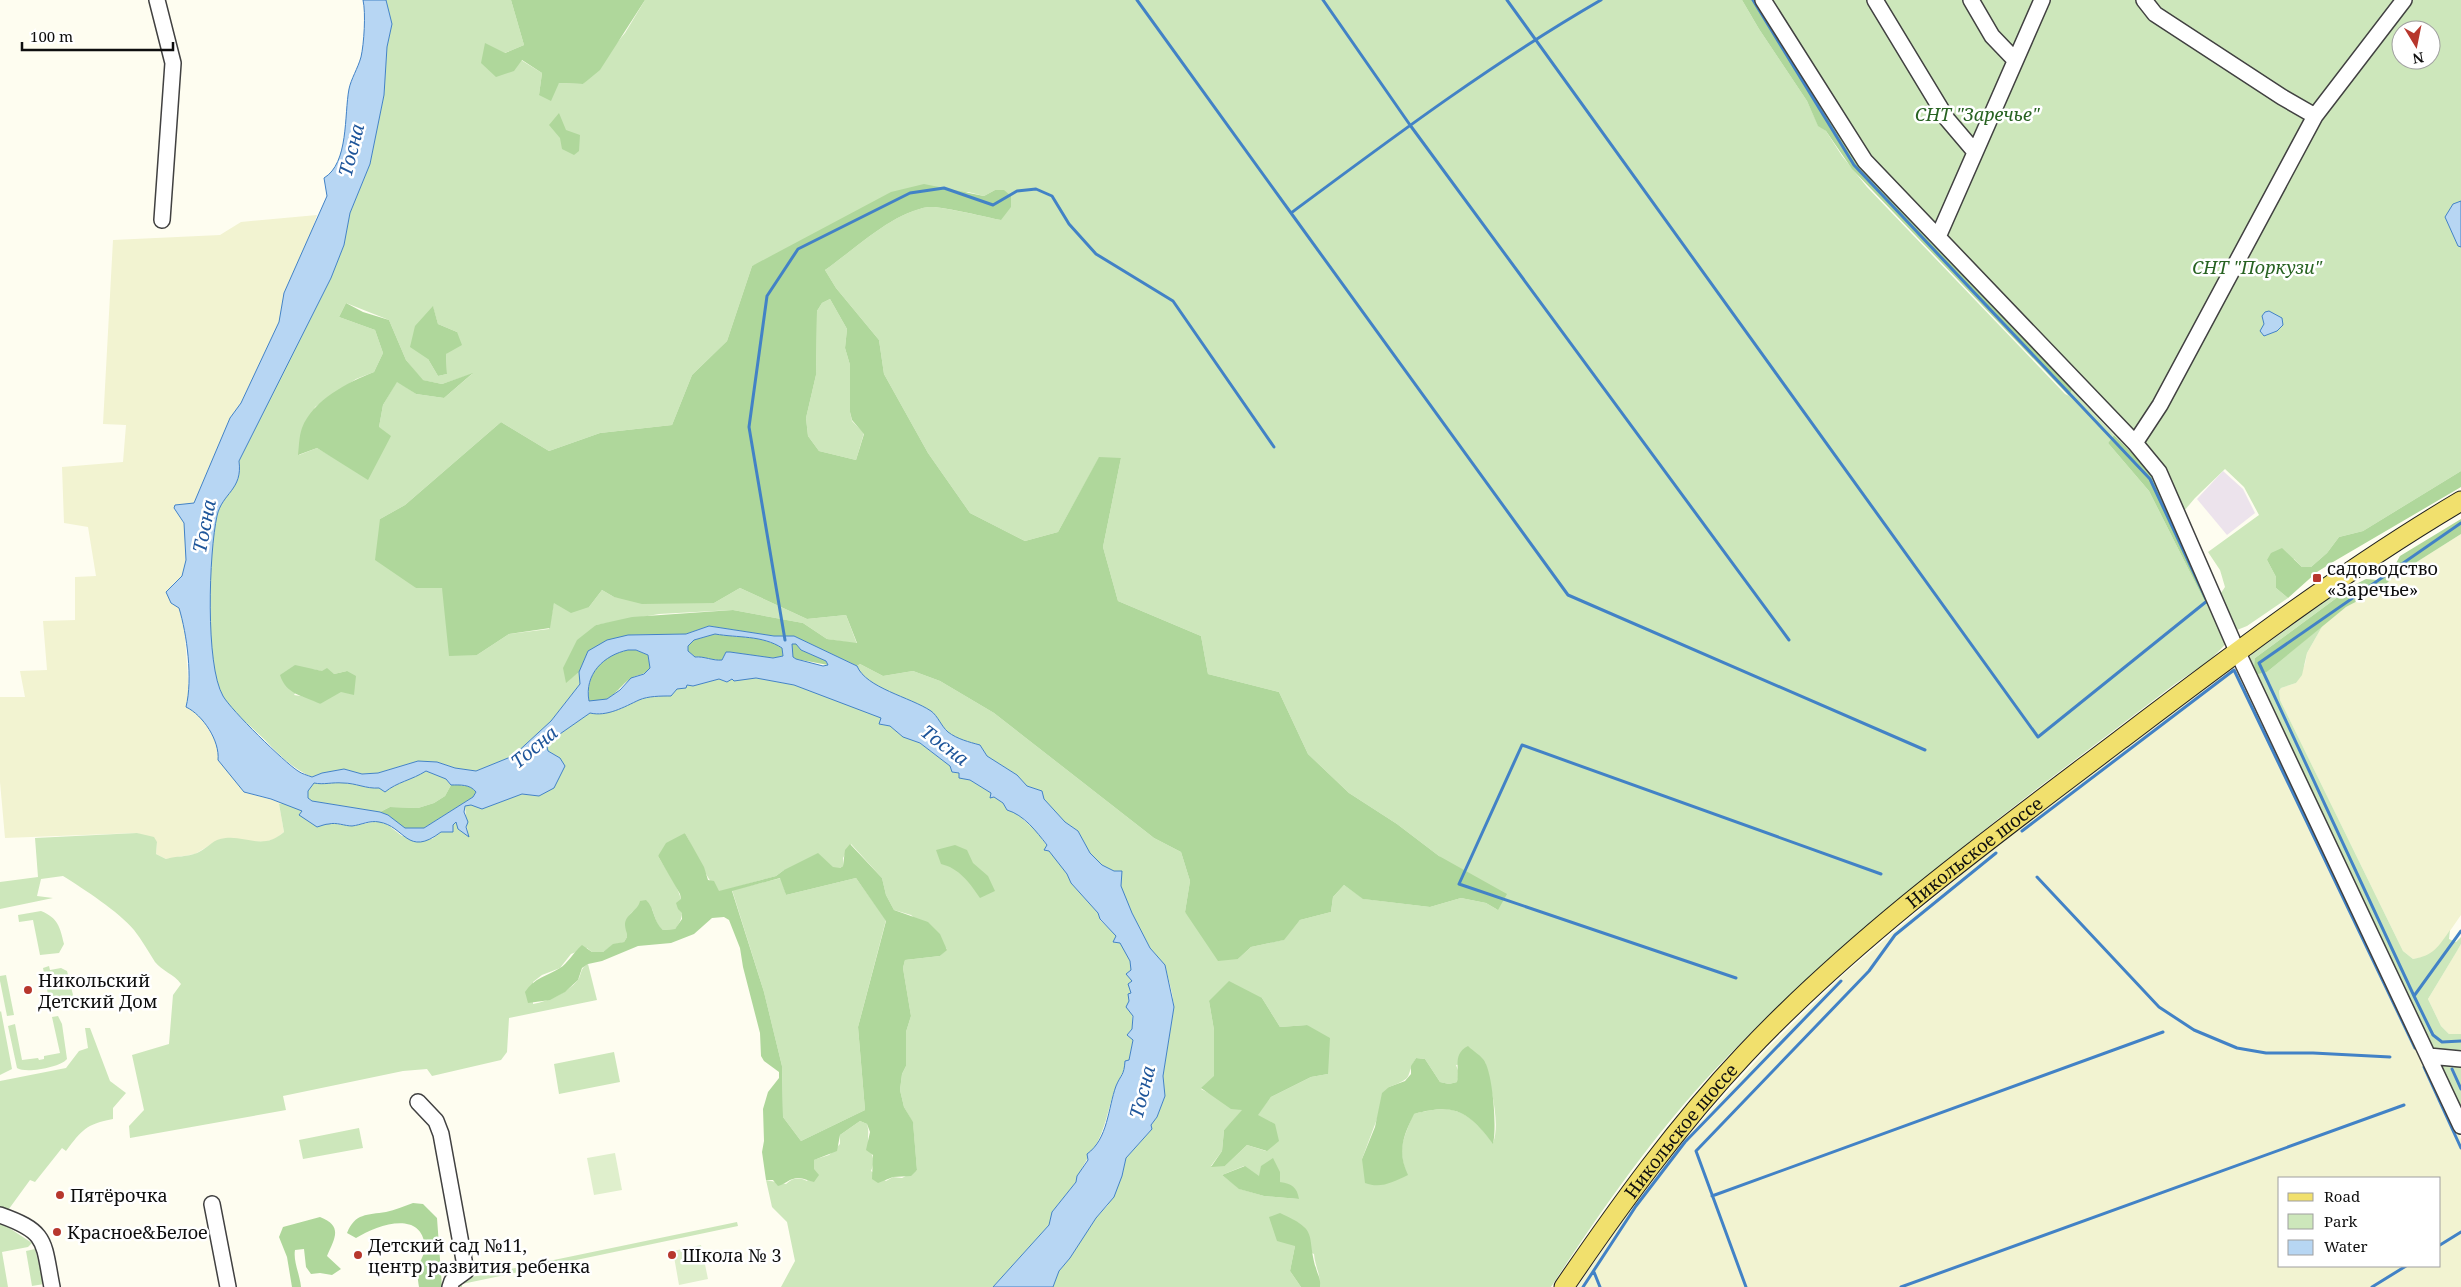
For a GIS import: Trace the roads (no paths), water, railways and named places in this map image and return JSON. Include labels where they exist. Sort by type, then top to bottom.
[{"type":"main road","name":"Никольское шоссе","points":[[1564,1287],[1636,1183],[1676,1131],[1746,1053],[1834,968],[1940,879],[2238,651],[2351,570],[2461,501]]},
{"type":"street","points":[[156,0],[173,63],[162,220]]},
{"type":"street","points":[[1763,0],[1865,161],[2135,443],[2159,472],[2238,651],[2461,1126]]},
{"type":"street","points":[[1875,0],[1948,119],[1975,152]]},
{"type":"street","points":[[1971,0],[1992,36],[2016,60]]},
{"type":"street","points":[[1938,237],[2042,0]]},
{"type":"street","points":[[2144,0],[2155,14],[2282,97],[2315,116]]},
{"type":"street","points":[[2135,443],[2164,397],[2315,116],[2404,0]]},
{"type":"street","points":[[2429,1056],[2461,1058]]},
{"type":"street","points":[[418,1102],[436,1121],[441,1134],[466,1271],[452,1281],[450,1287]]},
{"type":"street","points":[[212,1204],[228,1287]]},
{"type":"street","points":[[0,1215],[29,1228],[43,1241],[52,1287]]},
{"type":"water","name":"Тосна","points":[[363,0],[386,0],[392,24],[387,47],[384,95],[370,164],[350,213],[344,245],[331,278],[239,461],[238,479],[223,502],[217,516],[212,555],[210,608],[213,660],[217,681],[223,696],[247,724],[291,766],[312,777],[344,769],[362,774],[378,773],[418,761],[437,762],[455,768],[476,771],[513,756],[551,721],[580,684],[579,672],[588,651],[607,640],[628,635],[686,634],[709,626],[774,636],[794,636],[857,666],[869,680],[931,711],[946,730],[952,734],[963,740],[980,745],[987,756],[1017,775],[1027,786],[1042,791],[1044,799],[1065,822],[1078,831],[1090,853],[1102,865],[1114,871],[1122,871],[1121,886],[1132,913],[1150,948],[1165,965],[1174,1007],[1163,1076],[1165,1096],[1157,1117],[1151,1125],[1152,1129],[1126,1158],[1114,1197],[1096,1218],[1070,1258],[1059,1271],[1053,1287],[993,1287],[1049,1225],[1052,1212],[1076,1182],[1077,1176],[1088,1160],[1087,1154],[1094,1148],[1103,1132],[1125,1061],[1129,1060],[1133,1040],[1127,1035],[1132,1029],[1133,1016],[1126,1007],[1129,1001],[1128,994],[1131,993],[1128,984],[1132,981],[1126,974],[1131,970],[1130,961],[1120,943],[1113,942],[1116,936],[1071,883],[1067,874],[1049,851],[1044,850],[1047,845],[1029,824],[1013,812],[1007,810],[1003,803],[994,797],[990,798],[991,793],[970,780],[959,778],[959,773],[952,772],[950,766],[920,743],[903,737],[890,726],[879,724],[881,718],[794,685],[756,678],[734,681],[732,679],[727,682],[719,679],[693,686],[687,685],[686,688],[677,689],[671,696],[655,696],[643,699],[603,714],[590,713],[557,736],[547,747],[548,751],[560,758],[565,766],[554,788],[539,796],[522,794],[482,809],[471,805],[465,806],[464,812],[468,822],[466,827],[469,837],[458,829],[456,822],[453,825],[453,832],[441,832],[421,842],[413,841],[388,825],[379,822],[352,826],[326,824],[317,827],[299,815],[302,811],[271,799],[244,792],[218,760],[216,745],[209,729],[198,716],[186,707],[189,670],[184,630],[179,608],[171,603],[166,592],[182,576],[186,560],[184,523],[174,508],[175,505],[194,503],[230,418],[241,403],[279,322],[284,293],[327,196],[324,178],[332,171],[342,150],[349,89],[361,57]],"holes":[[[715,634],[758,639],[782,648],[783,656],[773,658],[726,652],[722,660],[695,657],[688,651],[688,646],[694,640]],[[792,644],[796,644],[801,650],[826,661],[828,665],[823,666],[793,657]],[[636,650],[648,655],[650,668],[644,674],[631,678],[620,690],[607,699],[589,701],[588,691],[593,674],[604,661],[619,653]],[[426,771],[446,779],[451,785],[468,786],[476,792],[473,797],[424,828],[405,828],[388,815],[380,812],[312,801],[308,798],[308,791],[314,783],[348,783],[379,788],[385,792]]]},
{"type":"water","points":[[2461,201],[2461,247],[2458,246],[2445,217],[2453,204]]},
{"type":"water","points":[[2269,311],[2282,318],[2283,325],[2277,331],[2264,336],[2260,331],[2264,324],[2262,316],[2265,312]]},
{"type":"waterway","points":[[1137,0],[1291,213]]},
{"type":"waterway","points":[[1323,0],[1410,125],[1789,640]]},
{"type":"waterway","points":[[1507,0],[2038,737],[2207,601],[2150,479],[1854,165],[1753,0]]},
{"type":"waterway","points":[[1601,0],[1482,75],[1291,213],[1568,595],[1925,750]]},
{"type":"waterway","points":[[785,640],[749,427],[767,296],[798,249],[910,193],[944,188],[993,205],[1017,191],[1036,189],[1052,196],[1069,224],[1096,254],[1173,301],[1274,447]]},
{"type":"waterway","points":[[2461,523],[2259,663],[2414,996],[2461,931]]},
{"type":"waterway","points":[[2022,831],[2234,670],[2415,1048]]},
{"type":"waterway","points":[[1736,978],[1459,884],[1522,745],[1881,874]]},
{"type":"waterway","points":[[1746,1287],[1696,1151],[1869,971],[1895,935],[1996,853]]},
{"type":"waterway","points":[[2037,877],[2159,1007],[2194,1030],[2237,1048],[2266,1053],[2313,1053],[2390,1057]]},
{"type":"waterway","points":[[1583,1287],[1636,1206],[1685,1142],[1841,981]]},
{"type":"waterway","points":[[2414,996],[2433,1035],[2442,1042],[2461,1041]]},
{"type":"waterway","points":[[1712,1196],[2163,1032]]},
{"type":"waterway","points":[[2424,1067],[2461,1148]]},
{"type":"waterway","points":[[2452,1069],[2461,1089]]},
{"type":"waterway","points":[[1901,1287],[2404,1105]]},
{"type":"waterway","points":[[2441,1244],[2461,1232]]},
{"type":"waterway","points":[[2372,1287],[2404,1267]]},
{"type":"waterway","points":[[1594,1272],[1600,1287]]},
{"type":"place","name":"садоводство «Заречье»","points":[[2317,578]]},
{"type":"place","name":"Никольский Детский Дом","points":[[28,990]]},
{"type":"place","name":"Пятёрочка","points":[[60,1195]]},
{"type":"place","name":"Красное&Белое","points":[[57,1232]]},
{"type":"place","name":"Детский сад №11, центр развития ребенка","points":[[358,1255]]},
{"type":"place","name":"Школа № 3","points":[[672,1255]]},
{"type":"park label","name":"СНТ \"Заречье\"","points":[[1977,114]]},
{"type":"park label","name":"СНТ \"Поркузи\"","points":[[2257,267]]}]
